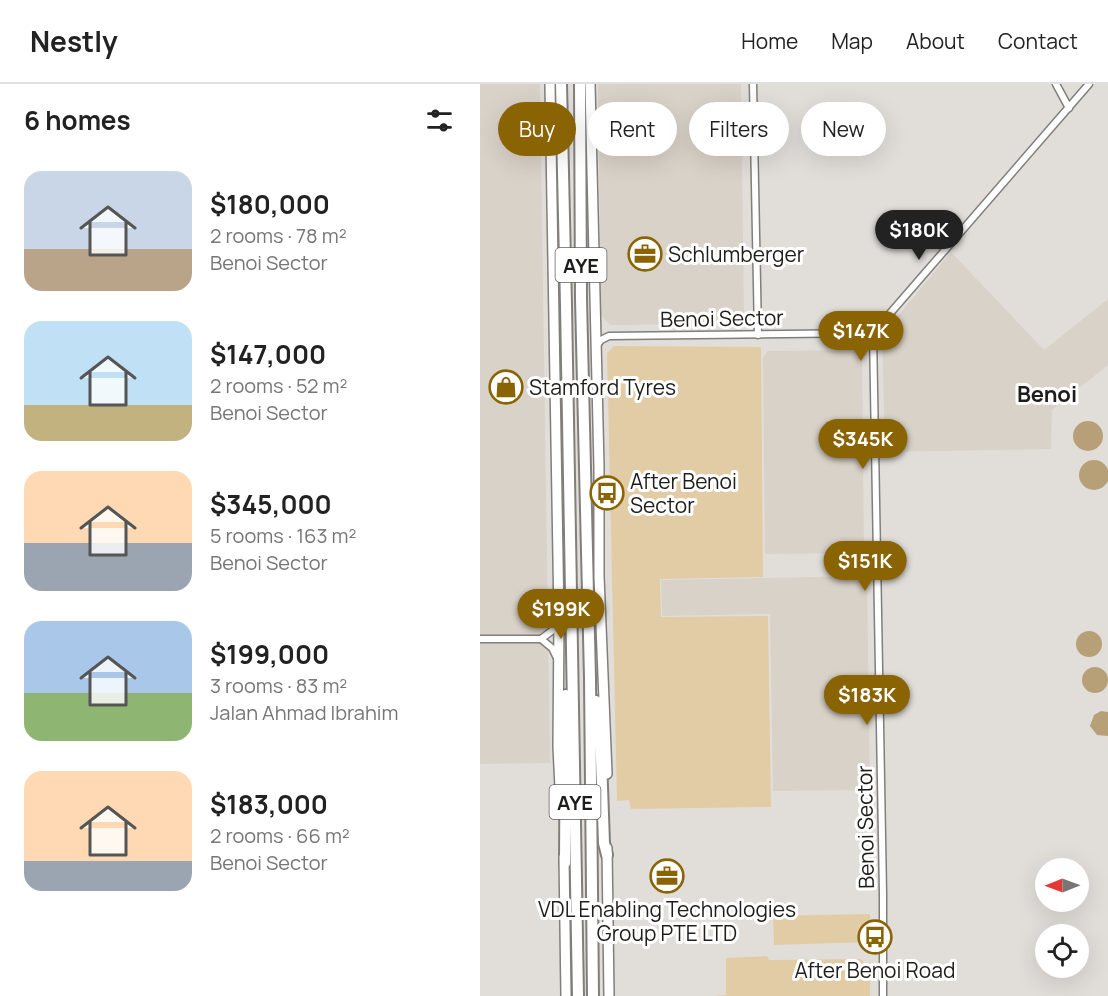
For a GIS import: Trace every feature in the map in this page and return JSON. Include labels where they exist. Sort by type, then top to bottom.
[{"type":"highway","name":"AYE","points":[[561,84],[578,996]]},
{"type":"highway","name":"AYE","points":[[579,84],[581,299],[590,678],[592,996]]},
{"type":"highway","points":[[565,862],[566,673],[571,608]]},
{"type":"highway","points":[[590,678],[594,687],[598,724],[607,855]]},
{"type":"main road","points":[[550,84],[559,618],[559,769],[562,848],[565,862],[566,996]]},
{"type":"main road","points":[[590,84],[599,467],[599,576],[606,749],[609,996]]},
{"type":"street","points":[[753,84],[758,335]]},
{"type":"street","points":[[1056,84],[1069,108]]},
{"type":"street","points":[[873,333],[1089,84]]},
{"type":"street","points":[[595,326],[609,336],[595,347]]},
{"type":"street","name":"Benoi Sector","points":[[609,336],[873,333],[883,996]]},
{"type":"street","points":[[480,639],[540,639],[553,630],[559,618]]},
{"type":"street","points":[[540,639],[552,648],[558,660]]},
{"type":"shaded area","points":[[480,84],[540,84],[540,102],[498,102],[498,156],[541,156],[550,763],[480,764]]},
{"type":"shaded area","points":[[598,84],[741,84],[741,102],[689,102],[689,156],[742,156],[744,316],[735,324],[610,325],[601,315],[599,156],[677,156],[677,102],[598,102]]},
{"type":"shaded area","points":[[951,252],[1044,350],[1108,299],[1108,365],[1052,410],[1051,449],[885,452],[882,335]]},
{"type":"shaded area","points":[[614,346],[761,347],[763,577],[660,579],[661,617],[768,616],[771,807],[631,809],[629,800],[617,801],[607,353]]},
{"type":"shaded area","points":[[862,350],[864,553],[765,554],[763,358],[768,351]]},
{"type":"shaded area","points":[[1088,421],[1099,425],[1103,436],[1099,447],[1088,451],[1077,447],[1073,436],[1077,425]]},
{"type":"shaded area","points":[[1094,460],[1105,464],[1109,475],[1105,486],[1094,490],[1083,486],[1079,475],[1083,464]]},
{"type":"shaded area","points":[[867,576],[870,790],[773,791],[770,614],[662,616],[661,580]]},
{"type":"shaded area","points":[[1089,631],[1098,635],[1102,644],[1098,653],[1089,657],[1080,653],[1076,644],[1080,635]]},
{"type":"shaded area","points":[[1095,667],[1104,671],[1108,680],[1104,689],[1095,693],[1086,689],[1082,680],[1086,671]]},
{"type":"shaded area","points":[[1101,711],[1108,712],[1108,736],[1097,735],[1090,726],[1094,715]]},
{"type":"shaded area","points":[[870,914],[871,942],[774,945],[773,916]]},
{"type":"shaded area","points":[[767,956],[769,960],[860,959],[865,963],[870,963],[870,996],[714,996],[726,995],[726,958]]},
{"type":"place","name":"Schlumberger","points":[[645,254]]},
{"type":"place","name":"Stamford Tyres","points":[[506,387]]},
{"type":"place","name":"After Benoi Sector","points":[[607,493]]},
{"type":"place","name":"VDL Enabling Technologies Group PTE LTD","points":[[667,876]]},
{"type":"place","name":"After Benoi Road","points":[[875,937]]},
{"type":"district","name":"Benoi","points":[[1047,394]]}]
